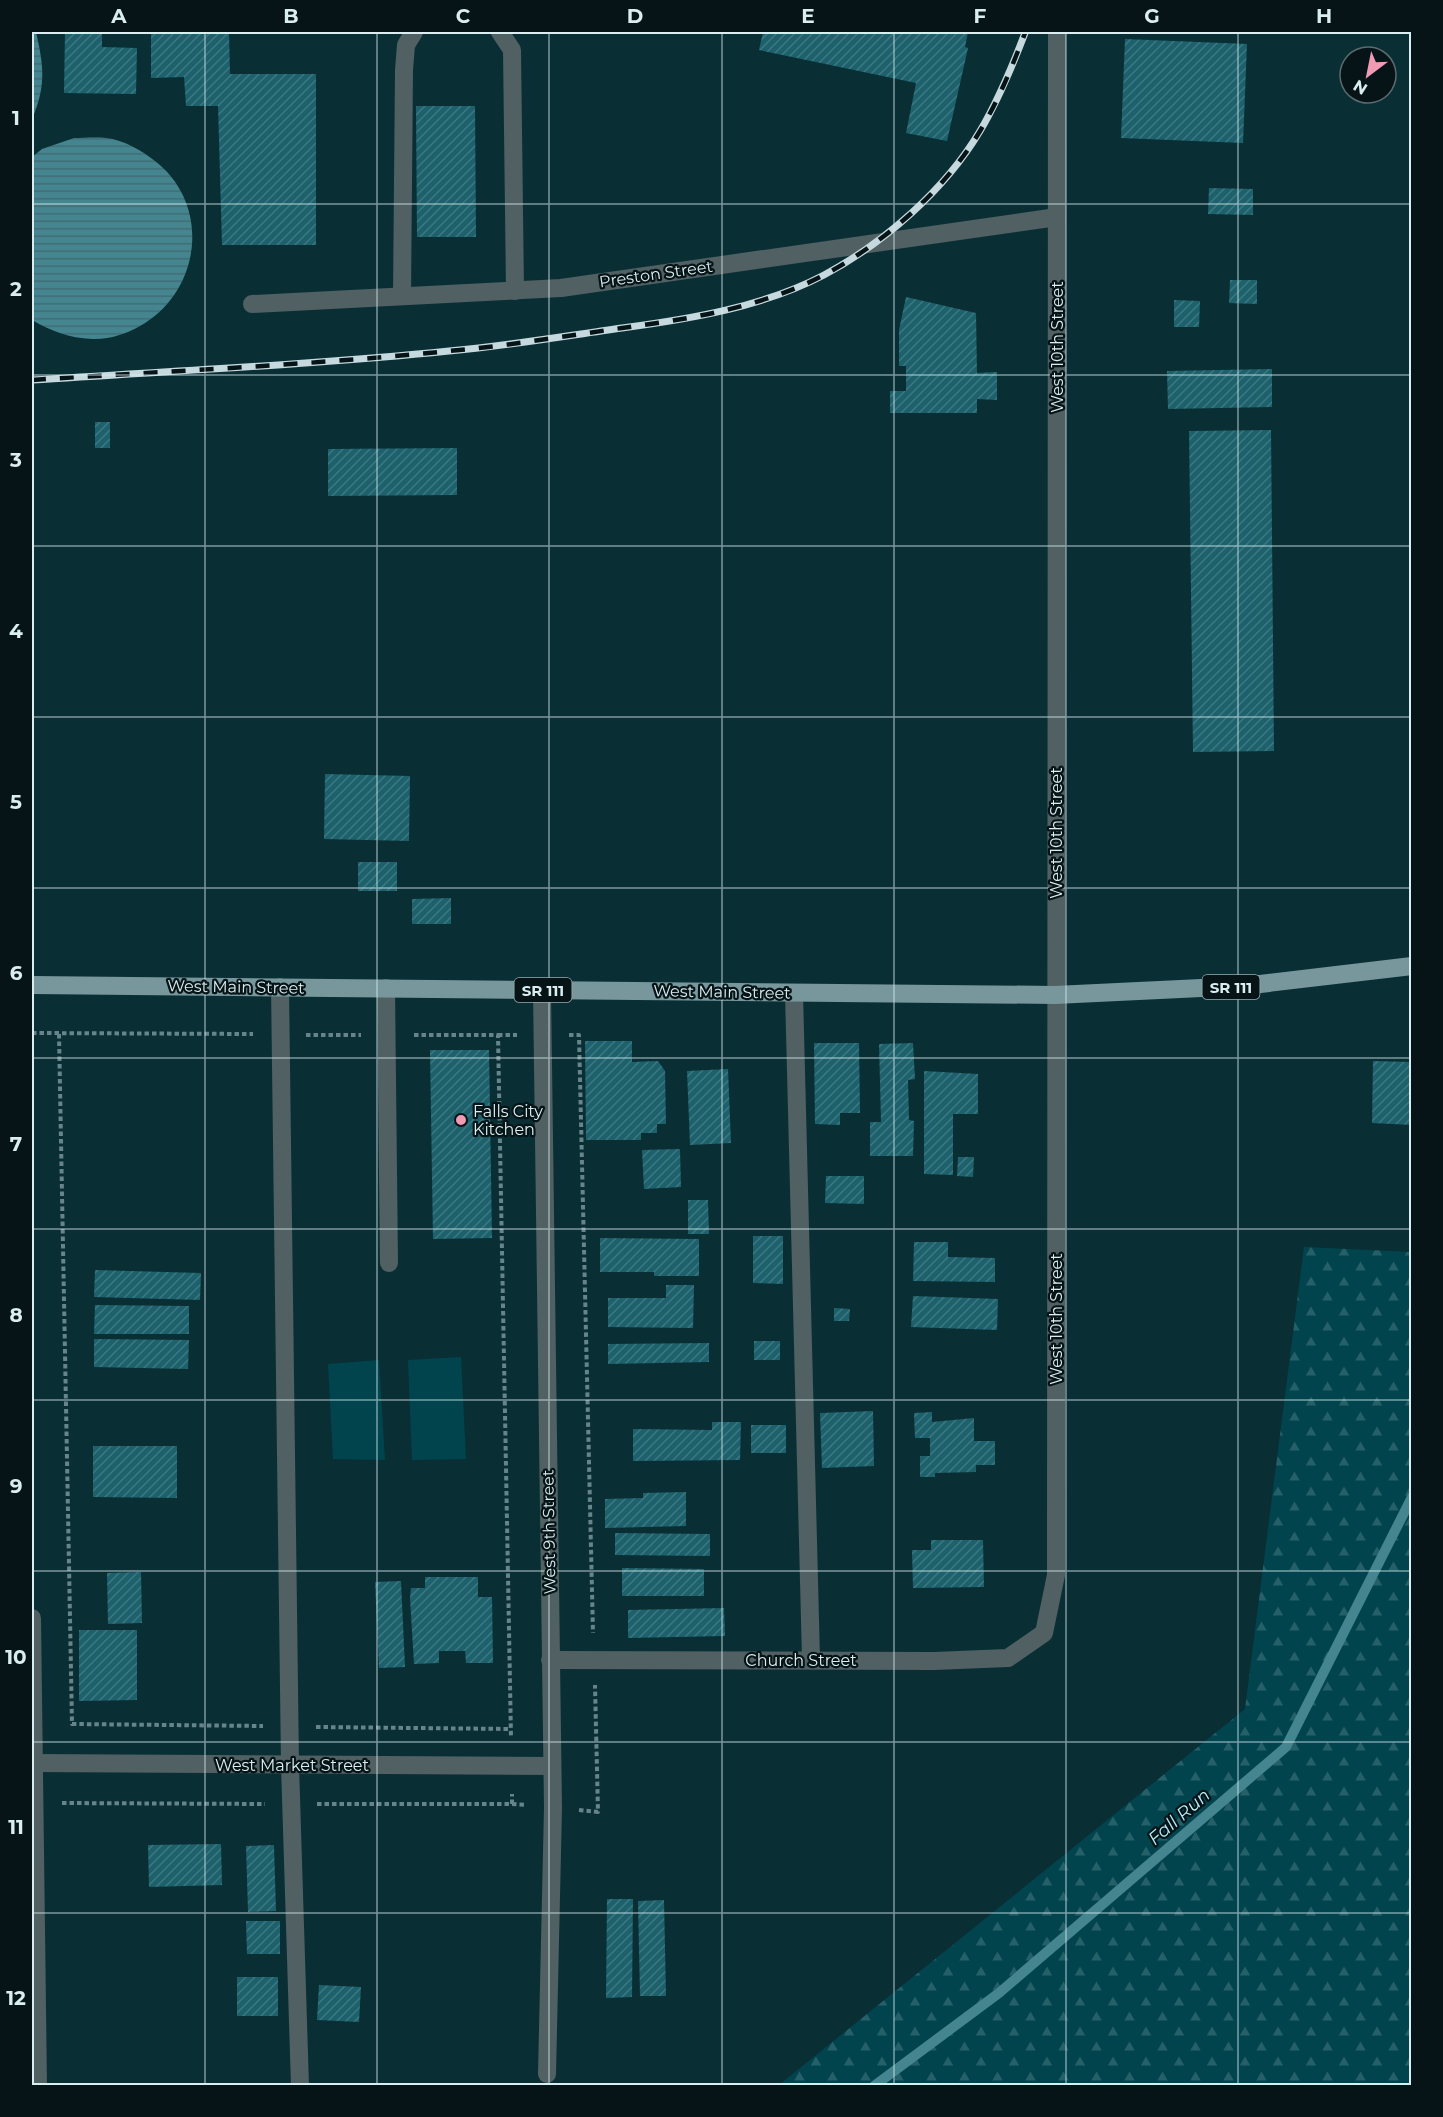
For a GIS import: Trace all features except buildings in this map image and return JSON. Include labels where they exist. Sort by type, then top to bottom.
[{"type":"main road","name":"West Main Street","points":[[32,985],[1055,995],[1243,986],[1408,967]]},
{"type":"street","points":[[402,296],[404,70],[406,45],[414,32]]},
{"type":"street","points":[[500,32],[512,50],[515,291]]},
{"type":"street","name":"West 10th Street","points":[[1044,1633],[1056,1575],[1057,32]]},
{"type":"street","name":"Preston Street","points":[[252,304],[561,288],[1057,217]]},
{"type":"street","points":[[280,987],[290,1765],[300,2085]]},
{"type":"street","points":[[386,988],[389,1263]]},
{"type":"street","name":"West 9th Street","points":[[542,990],[553,1808],[547,2074]]},
{"type":"street","points":[[794,993],[811,1659]]},
{"type":"street","points":[[32,1618],[39,2085]]},
{"type":"street","name":"Church Street","points":[[550,1660],[594,1662],[811,1659],[934,1661],[1008,1658],[1044,1633]]},
{"type":"street","name":"West Market Street","points":[[33,1763],[552,1766]]},
{"type":"path","points":[[32,1033],[579,1035],[598,1812],[512,1804],[72,1803],[34,1800]]},
{"type":"path","points":[[59,1034],[72,1724]]},
{"type":"path","points":[[498,1035],[512,1804]]},
{"type":"green space","points":[[1304,1247],[1411,1252],[1411,2085],[779,2085],[1245,1709]]},
{"type":"green space","points":[[461,1357],[466,1459],[412,1460],[408,1360]]},
{"type":"green space","points":[[379,1360],[385,1460],[333,1459],[328,1364]]},
{"type":"shaded area","points":[[32,32],[36,32],[41,56],[42,86],[32,119]]},
{"type":"shaded area","points":[[74,138],[113,139],[132,146],[150,157],[173,179],[185,201],[191,224],[192,247],[187,270],[176,292],[160,311],[140,326],[104,339],[68,335],[53,331],[32,320],[32,157],[42,149]]},
{"type":"waterway","name":"Fall Run","points":[[874,2086],[999,1993],[1286,1747],[1412,1497]]},
{"type":"railway","points":[[32,380],[292,364],[471,349],[674,320],[726,310],[776,296],[824,275],[869,247],[931,194],[966,153],[980,131],[1005,83],[1025,33]]},
{"type":"place","name":"Falls City Kitchen","points":[[461,1120]]}]
